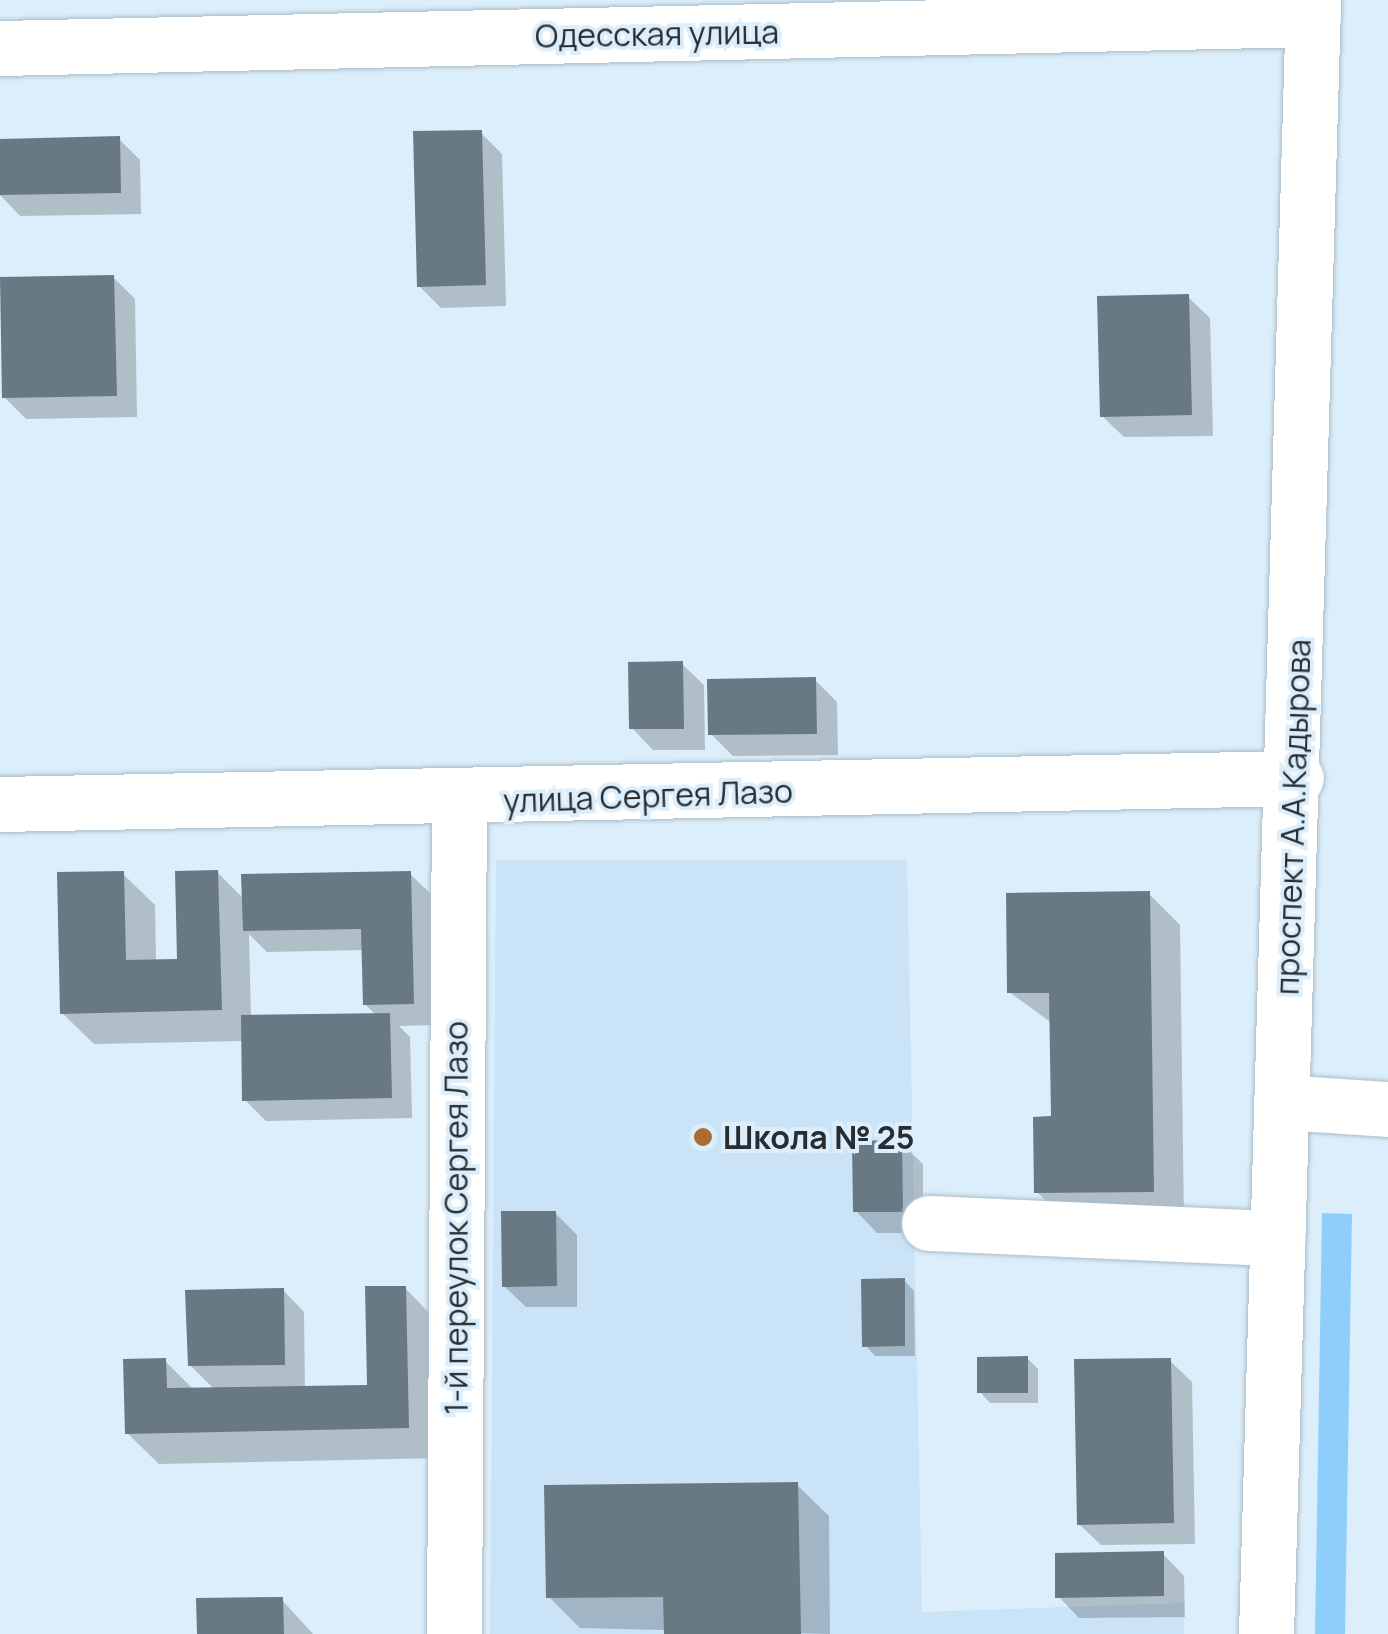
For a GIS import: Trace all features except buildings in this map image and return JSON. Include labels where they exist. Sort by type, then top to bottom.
[{"type":"street","name":"Одесская улица","points":[[0,48],[1313,10]]},
{"type":"street","name":"проспект А.А.Кадырова","points":[[1266,1634],[1296,778],[1313,10]]},
{"type":"street","name":"улица Сергея Лазо","points":[[0,804],[459,801],[1296,778]]},
{"type":"street","name":"1-й переулок Сергея Лазо","points":[[454,1634],[459,801]]},
{"type":"street","points":[[1282,1102],[1388,1109]]},
{"type":"street","points":[[929,1222],[1278,1238]]},
{"type":"shaded area","name":"Школа № 25","points":[[496,860],[907,860],[922,1612],[1184,1603],[1184,1634],[490,1634]]},
{"type":"shaded area","points":[[1322,1213],[1352,1214],[1345,1634],[1315,1634]]},
{"type":"place","name":"Школа № 25","points":[[703,1137]]}]
